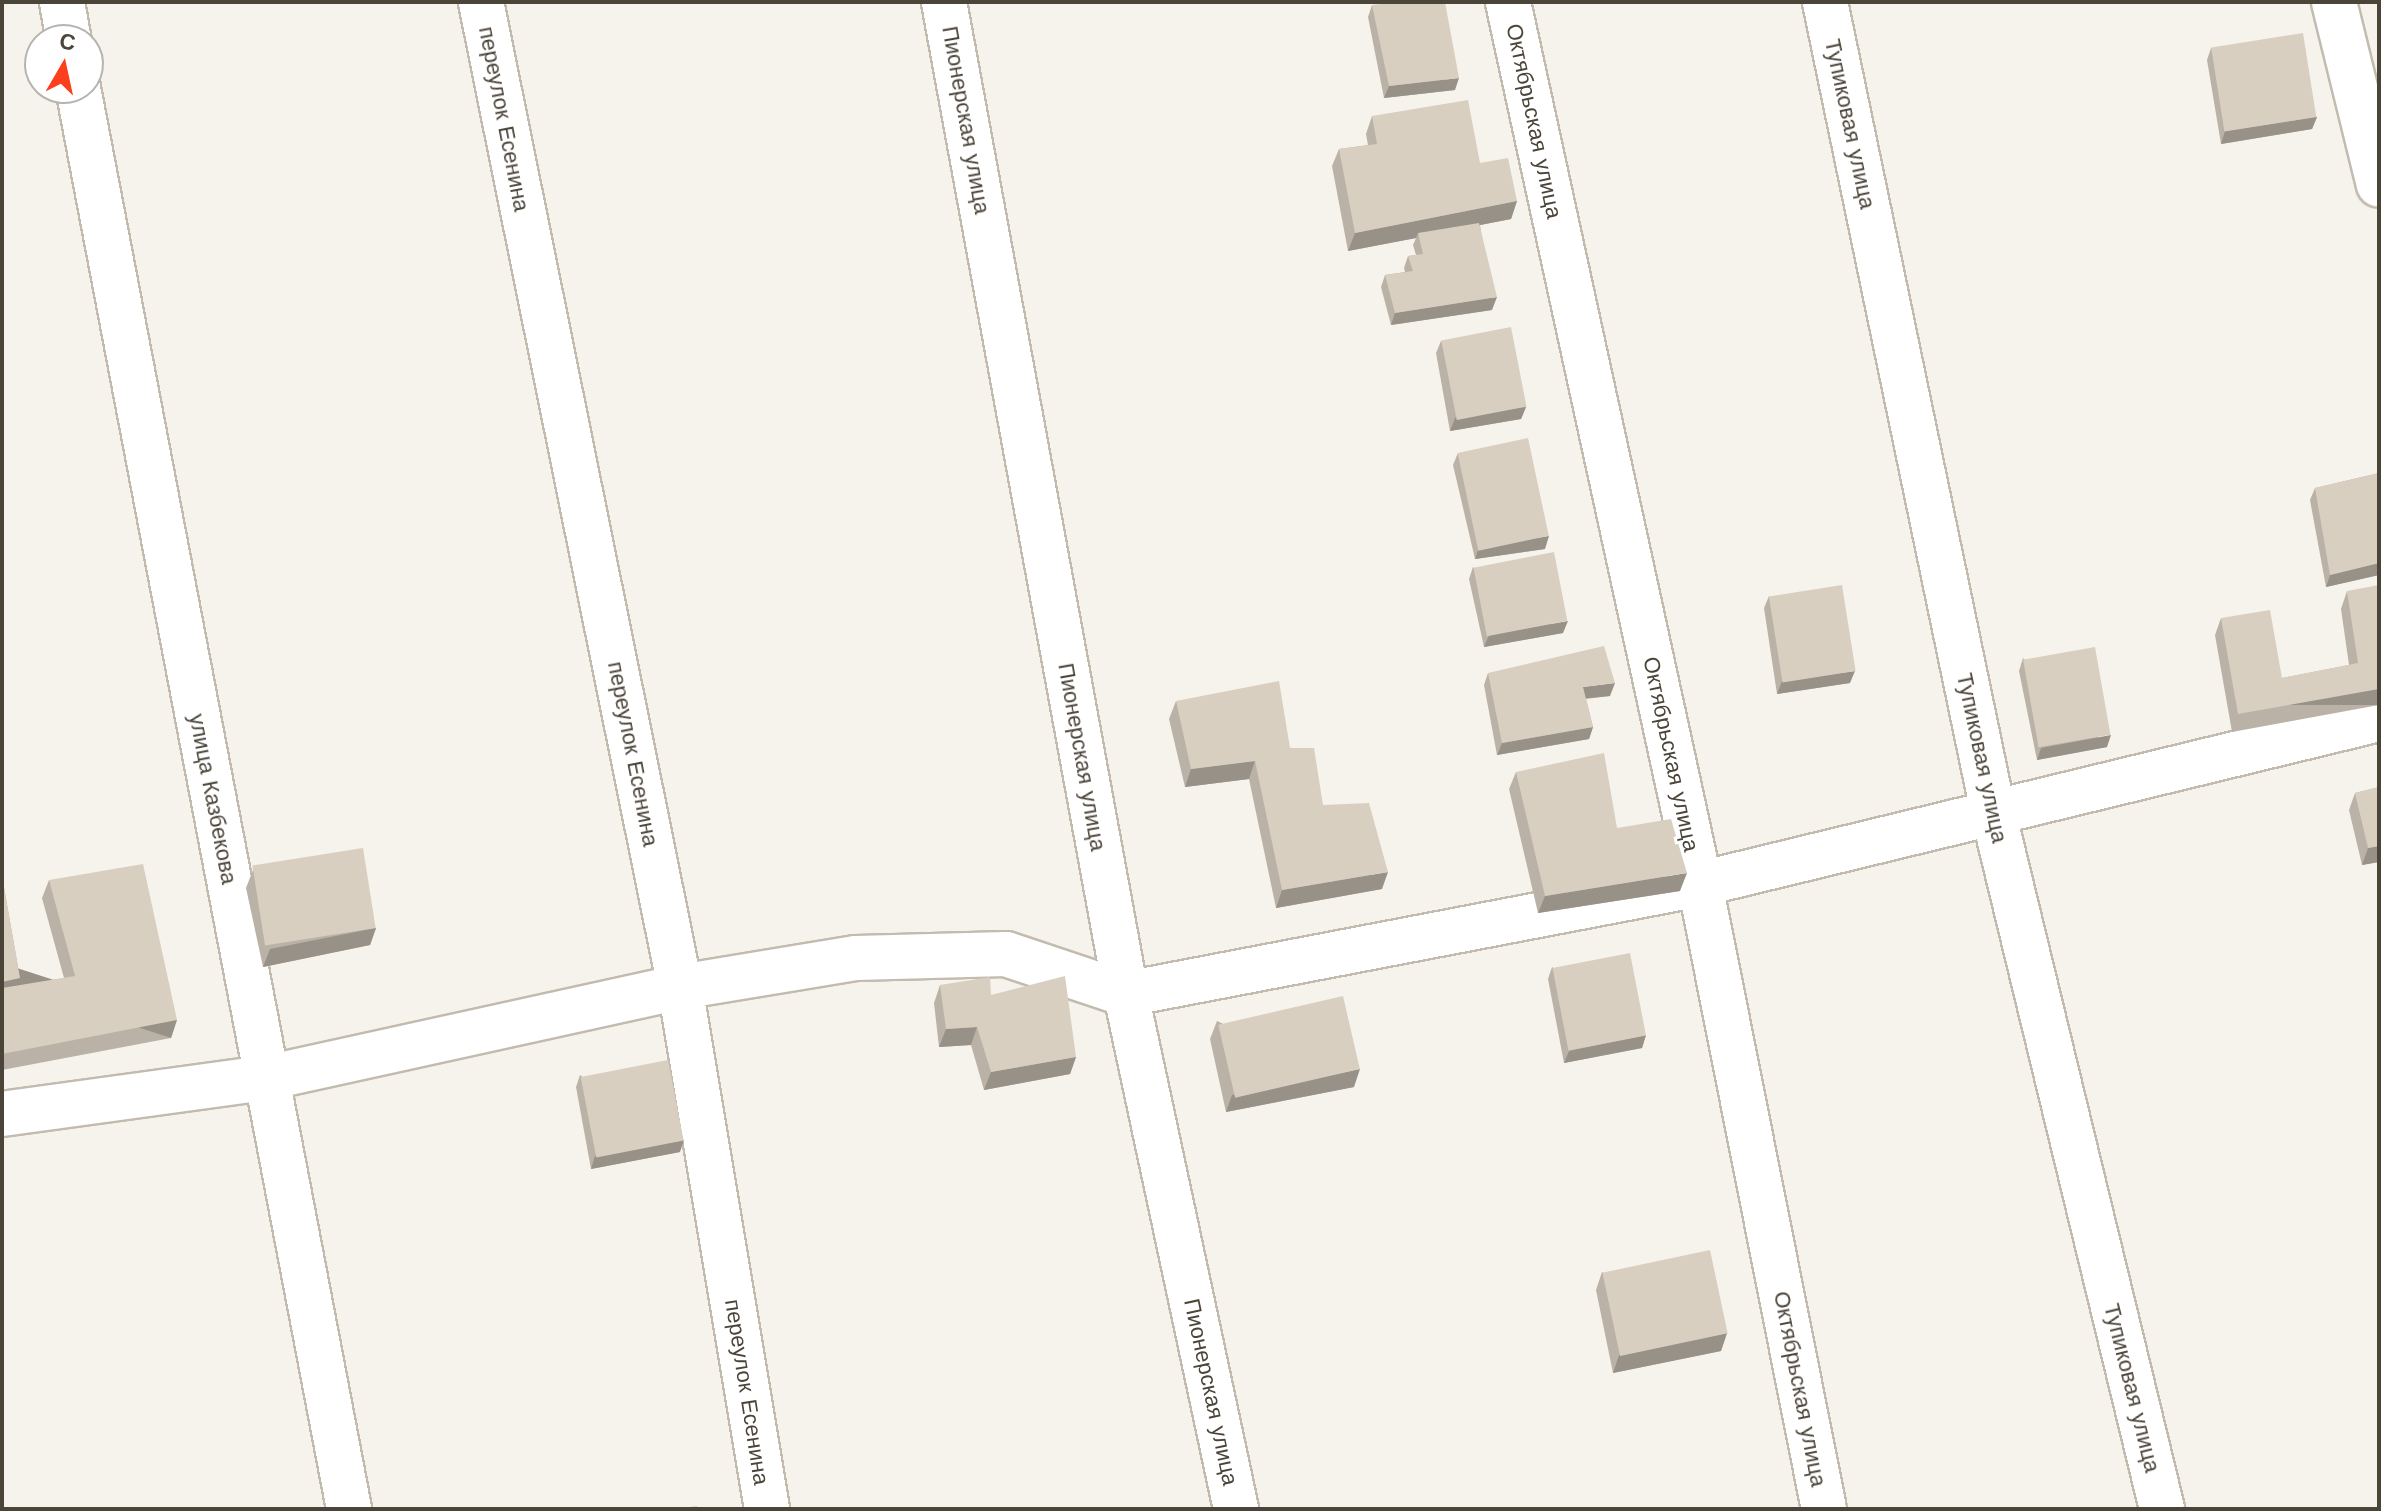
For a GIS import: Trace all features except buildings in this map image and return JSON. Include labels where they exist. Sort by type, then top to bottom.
[{"type":"street","points":[[62,2],[66,24]]},
{"type":"street","name":"переулок Есенина","points":[[481,2],[680,987],[767,1509]]},
{"type":"street","name":"Пионерская улица","points":[[944,2],[1126,994],[1236,1509]]},
{"type":"street","name":"Октябрьская улица","points":[[1508,2],[1700,884],[1824,1509]]},
{"type":"street","name":"Тупиковая улица","points":[[1825,2],[1994,816],[2162,1509]]},
{"type":"street","points":[[2334,2],[2379,185]]},
{"type":"street","name":"улица Казбекова","points":[[81,104],[349,1509]]},
{"type":"street","points":[[2,1114],[266,1078],[680,987],[856,958],[1006,954],[1126,994],[1700,884],[1994,816],[2379,719]]}]
